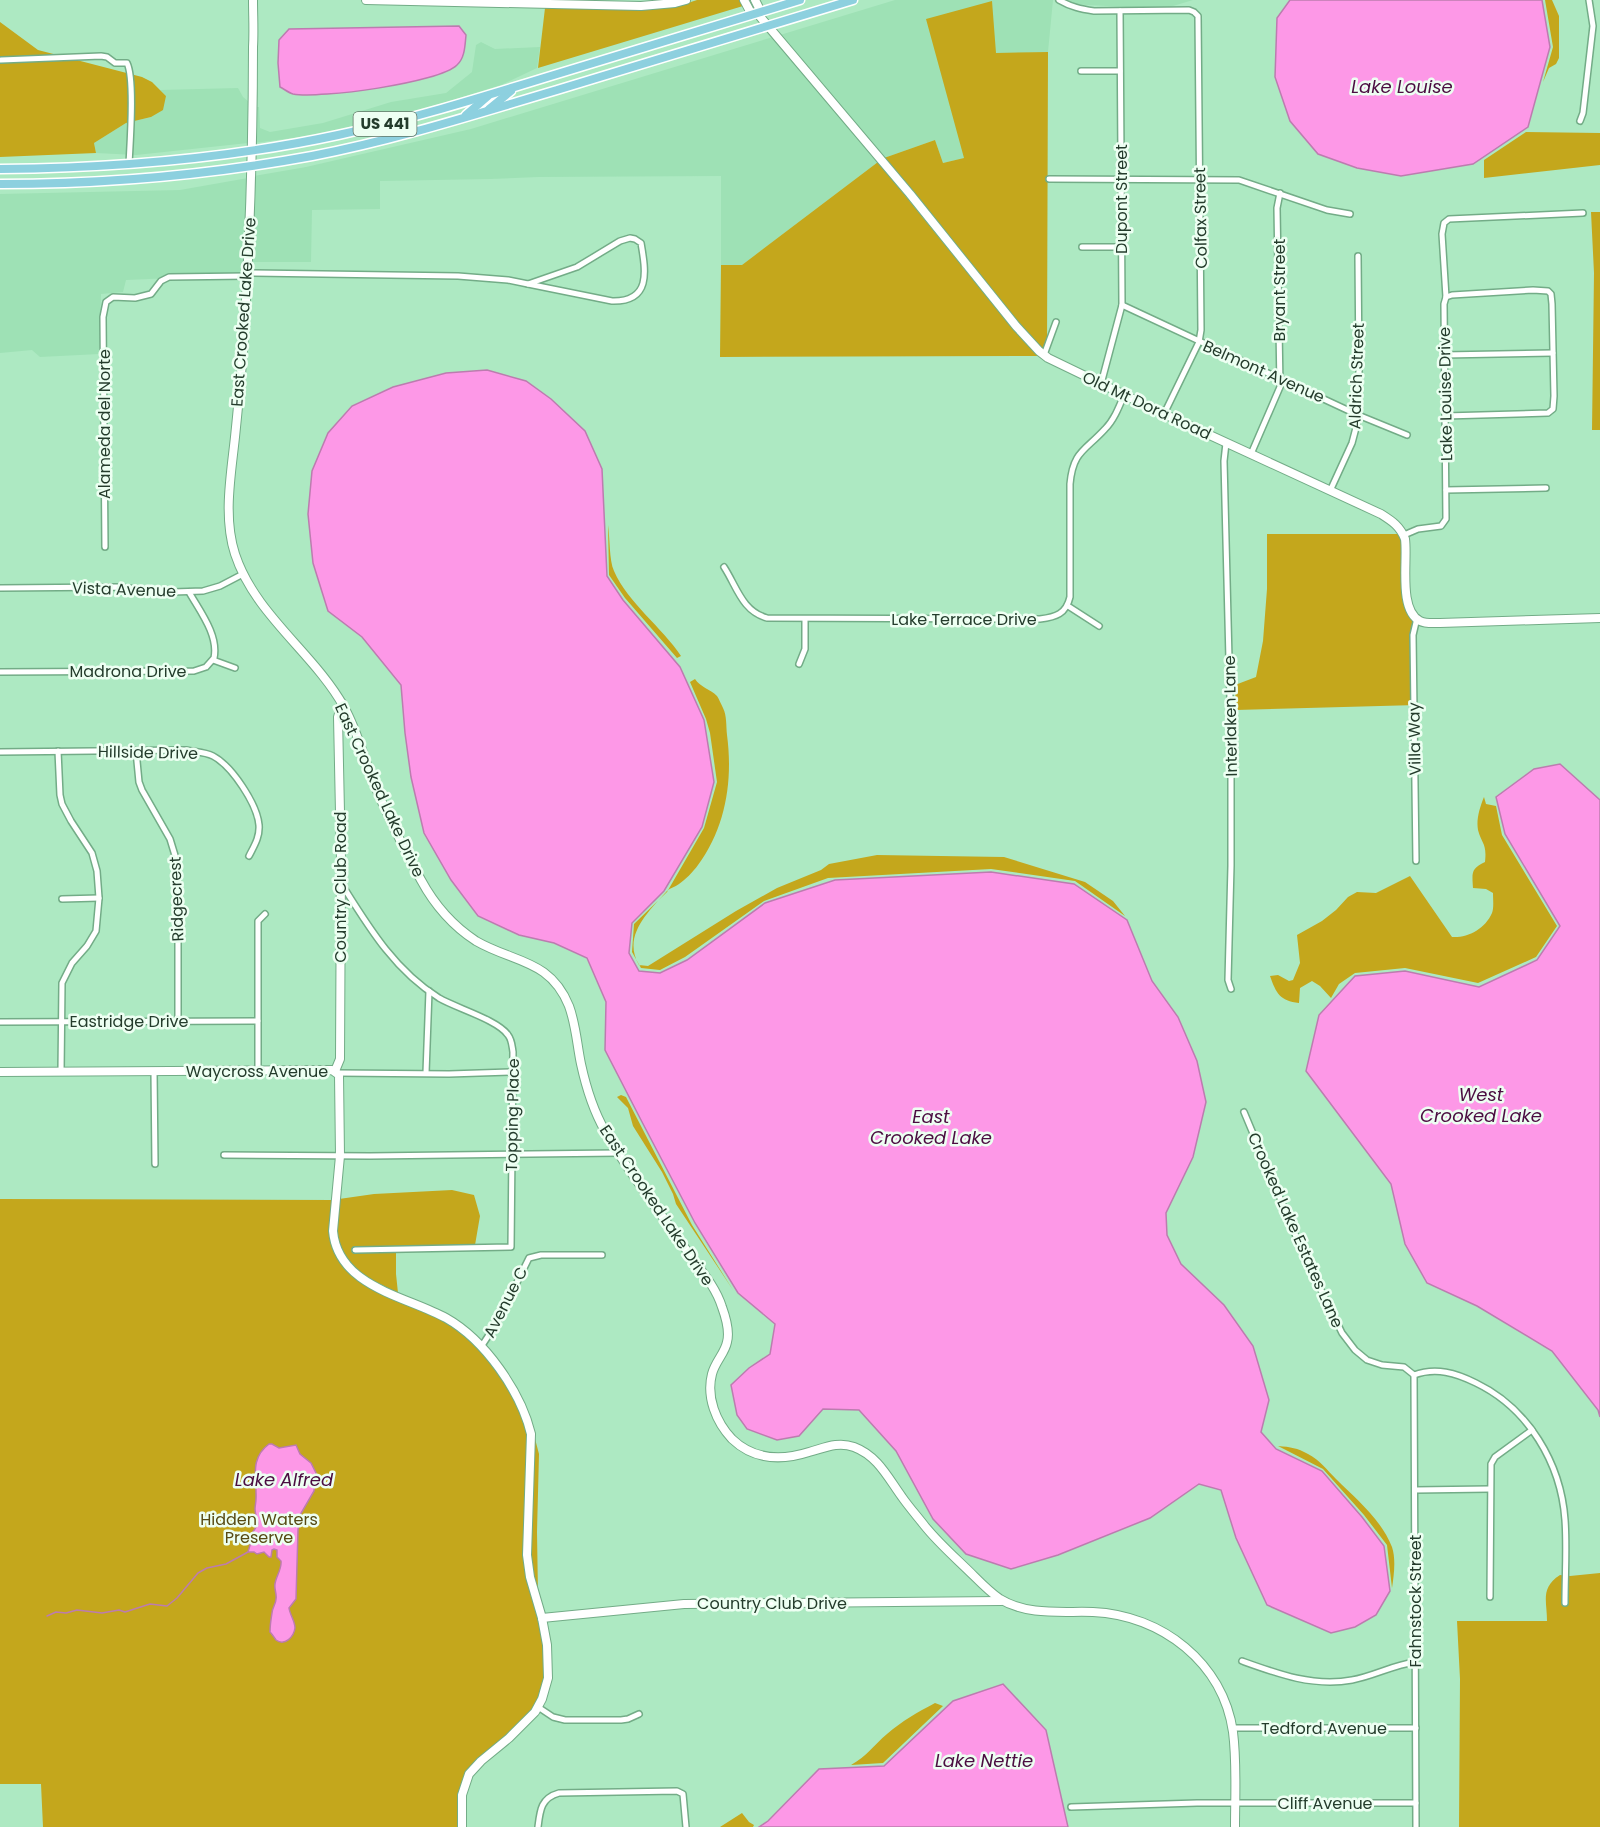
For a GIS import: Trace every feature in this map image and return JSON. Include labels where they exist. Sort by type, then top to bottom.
[{"type":"main road","name":"US 441","points":[[0,169],[129,165],[189,159],[358,130],[427,113],[800,0]]},
{"type":"main road","name":"US 441","points":[[0,184],[128,180],[189,174],[251,166],[340,150],[458,120],[853,0]]},
{"type":"main road","points":[[487,111],[519,85]]},
{"type":"main road","points":[[458,120],[481,104],[489,94]]},
{"type":"street","name":"East Crooked Lake Drive","points":[[253,0],[247,274],[229,505],[231,538],[243,574],[271,615],[342,703],[356,732],[393,826],[427,891],[437,905],[465,933],[479,943],[544,972],[555,981],[564,995],[573,1018],[580,1062],[592,1105],[601,1124],[711,1284],[721,1304],[728,1339],[712,1374],[711,1398],[714,1412],[726,1432],[746,1450],[773,1458],[800,1455],[835,1444],[846,1444],[857,1448],[880,1465],[930,1532],[1003,1601],[1035,1611],[1092,1612],[1125,1617],[1142,1622],[1179,1641],[1213,1676],[1227,1705],[1232,1728],[1235,1827]]},
{"type":"street","points":[[366,0],[641,6],[686,0]]},
{"type":"street","points":[[744,0],[757,13]]},
{"type":"street","points":[[755,0],[757,13]]},
{"type":"street","points":[[1059,0],[1080,9],[1120,10]]},
{"type":"street","points":[[1580,121],[1583,113],[1593,26],[1588,0]]},
{"type":"street","name":"Colfax Street","points":[[1120,10],[1189,10],[1197,14],[1199,22],[1202,321],[1199,342],[1164,414]]},
{"type":"street","name":"Dupont Street","points":[[1101,384],[1122,305],[1120,10]]},
{"type":"street","name":"Old Mt Dora Road","points":[[757,13],[910,194],[1016,326],[1044,355],[1164,414],[1381,514],[1398,526],[1404,535]]},
{"type":"street","points":[[1593,26],[1600,26]]},
{"type":"street","points":[[1,60],[101,56],[115,63],[127,63],[130,69],[131,85],[129,165]]},
{"type":"street","points":[[1081,71],[1120,71]]},
{"type":"street","points":[[1049,180],[1239,180],[1327,210],[1350,214]]},
{"type":"street","name":"Bryant Street","points":[[1251,454],[1280,387],[1277,208],[1280,193]]},
{"type":"street","name":"Lake Louise Drive","points":[[1404,535],[1418,529],[1442,525],[1446,519],[1444,303],[1446,297],[1442,234],[1444,223],[1449,219],[1583,213]]},
{"type":"street","points":[[247,274],[458,276],[508,280],[612,301],[625,301],[638,293],[643,281],[641,243],[635,239],[624,239],[577,267],[528,284]]},
{"type":"street","points":[[1082,247],[1121,248]]},
{"type":"street","name":"Aldrich Street","points":[[1329,491],[1356,432],[1358,415],[1358,256]]},
{"type":"street","name":"Alameda del Norte","points":[[105,547],[103,317],[106,302],[113,297],[135,298],[151,294],[161,281],[169,277],[219,277],[247,274]]},
{"type":"street","points":[[1445,416],[1527,415],[1548,413],[1553,409],[1551,294],[1548,291],[1533,291],[1446,297]]},
{"type":"street","name":"Belmont Avenue","points":[[1122,305],[1358,415],[1407,435]]},
{"type":"street","points":[[1044,355],[1056,322]]},
{"type":"street","points":[[1444,356],[1552,353]]},
{"type":"street","points":[[1099,626],[1068,606],[1071,581],[1070,484],[1072,467],[1079,453],[1110,423],[1124,395]]},
{"type":"street","name":"Interlaken Lane","points":[[1226,443],[1224,461],[1231,739],[1228,980],[1231,989]]},
{"type":"street","points":[[1446,490],[1546,488]]},
{"type":"street","points":[[1404,535],[1407,602],[1412,614],[1428,623],[1600,618]]},
{"type":"street","name":"Lake Terrace Drive","points":[[724,567],[742,600],[753,613],[767,618],[1040,619],[1057,616],[1068,606]]},
{"type":"street","name":"Vista Avenue","points":[[0,588],[116,587],[207,591],[243,574]]},
{"type":"street","points":[[189,592],[214,641],[213,660],[234,668]]},
{"type":"street","name":"Villa Way","points":[[1416,861],[1413,635],[1417,618]]},
{"type":"street","points":[[799,664],[805,649],[805,619]]},
{"type":"street","name":"Madrona Drive","points":[[0,672],[194,671],[206,668],[213,660]]},
{"type":"street","name":"Country Club Road","points":[[342,703],[338,717],[341,883],[340,1059],[337,1072],[340,1078],[340,1156],[333,1231],[336,1249],[344,1263],[369,1282],[447,1319],[481,1347],[518,1398],[531,1434],[527,1555],[530,1577],[547,1645],[548,1678],[538,1707],[523,1725],[469,1774],[462,1795],[462,1827]]},
{"type":"street","name":"Hillside Drive","points":[[0,752],[186,750],[215,757],[226,765],[251,802],[257,817],[258,833],[249,856]]},
{"type":"street","points":[[58,751],[62,804],[70,821],[92,853],[97,871],[99,898],[96,931],[72,963],[62,983],[61,1071]]},
{"type":"street","name":"Ridgecrest","points":[[136,751],[142,790],[166,830],[177,862],[178,1021]]},
{"type":"street","name":"Topping Place","points":[[341,883],[386,951],[416,981],[456,1007],[491,1022],[507,1034],[512,1044],[511,1247],[355,1250]]},
{"type":"street","points":[[62,899],[99,898]]},
{"type":"street","points":[[258,1071],[258,921],[265,914]]},
{"type":"street","points":[[426,1074],[429,991]]},
{"type":"street","name":"Eastridge Drive","points":[[0,1022],[258,1021]]},
{"type":"street","points":[[154,1071],[155,1164]]},
{"type":"street","name":"Waycross Avenue","points":[[0,1072],[258,1071],[426,1074],[512,1072]]},
{"type":"street","name":"Crooked Lake Estates Lane","points":[[1244,1112],[1303,1253],[1342,1333],[1355,1350],[1367,1360],[1382,1365],[1404,1367],[1414,1375]]},
{"type":"street","points":[[224,1155],[619,1153]]},
{"type":"street","name":"Avenue C","points":[[481,1347],[498,1321],[529,1258],[602,1255]]},
{"type":"street","points":[[1414,1375],[1431,1370],[1450,1373],[1472,1381],[1512,1407],[1532,1430],[1549,1459],[1562,1502],[1565,1533],[1565,1603]]},
{"type":"street","name":"Fahnstock Street","points":[[1414,1375],[1416,1827]]},
{"type":"street","points":[[1490,1597],[1490,1470],[1492,1461],[1532,1430]]},
{"type":"street","points":[[1415,1490],[1490,1489]]},
{"type":"street","name":"Country Club Drive","points":[[542,1618],[644,1606],[684,1604],[1003,1601]]},
{"type":"street","points":[[1242,1661],[1308,1681],[1351,1680],[1394,1666],[1415,1662]]},
{"type":"street","points":[[538,1707],[553,1717],[565,1720],[621,1720],[639,1714]]},
{"type":"street","name":"Tedford Avenue","points":[[1232,1728],[1416,1728]]},
{"type":"street","points":[[538,1827],[542,1804],[548,1797],[559,1793],[677,1791],[683,1794],[686,1827]]},
{"type":"street","name":"Cliff Avenue","points":[[1071,1807],[1142,1804],[1416,1803]]},
{"type":"shaded area","points":[[895,0],[1053,0],[1047,62],[1047,52],[996,54],[927,19],[965,158],[943,163],[935,140],[884,158],[780,35]]},
{"type":"shaded area","points":[[1062,0],[1193,0],[1163,9],[1069,4]]},
{"type":"shaded area","points":[[773,37],[878,162],[742,265],[721,265],[721,176],[380,181],[380,209],[312,210],[311,262],[251,262],[254,176],[306,167],[471,129]]},
{"type":"shaded area","points":[[481,42],[495,49],[540,47],[537,68],[501,85],[411,113],[324,134],[254,143],[255,107],[259,107],[260,128],[270,132],[323,123],[391,102],[446,93],[472,72],[476,45]]},
{"type":"shaded area","points":[[238,88],[249,102],[248,143],[136,155],[96,153],[94,143],[126,123],[151,117],[166,96],[160,90]]},
{"type":"shaded area","points":[[248,178],[244,275],[126,280],[123,292],[101,294],[99,354],[40,357],[32,350],[0,353],[0,194],[180,190]]},
{"type":"green space","points":[[697,0],[740,0],[743,6],[538,68],[545,8],[662,8]]},
{"type":"green space","points":[[1545,0],[1552,0],[1559,16],[1559,58],[1556,64],[1549,68],[1543,82],[1553,47]]},
{"type":"green space","points":[[992,1],[996,53],[1048,52],[1047,353],[996,296],[884,158],[935,140],[943,163],[964,158],[926,19]]},
{"type":"green space","points":[[0,22],[38,50],[142,77],[152,82],[166,96],[163,110],[151,117],[126,123],[94,143],[96,153],[0,157]]},
{"type":"green space","points":[[1526,132],[1600,133],[1600,165],[1484,178],[1484,160]]},
{"type":"green space","points":[[878,162],[1013,329],[1040,356],[720,357],[721,265],[742,265]]},
{"type":"green space","points":[[1591,212],[1600,212],[1600,430],[1592,430],[1594,273]]},
{"type":"green space","points":[[608,525],[611,561],[620,583],[681,656],[677,658],[625,598],[609,575]]},
{"type":"green space","points":[[1267,534],[1400,534],[1403,586],[1414,620],[1417,705],[1236,710],[1235,685],[1256,677],[1263,641],[1267,589]]},
{"type":"green space","points":[[695,679],[717,696],[724,711],[729,752],[728,786],[721,819],[708,850],[689,876],[668,890],[704,828],[717,782],[710,733],[690,682]]},
{"type":"green space","points":[[1484,797],[1486,804],[1496,806],[1502,835],[1557,926],[1536,957],[1478,983],[1405,968],[1355,973],[1339,984],[1331,998],[1312,981],[1300,988],[1299,1003],[1287,1000],[1280,995],[1270,976],[1278,975],[1289,981],[1293,980],[1300,963],[1297,935],[1322,921],[1348,897],[1357,892],[1376,893],[1410,876],[1452,937],[1470,934],[1485,924],[1493,911],[1493,893],[1486,889],[1473,888],[1472,878],[1475,869],[1485,862],[1485,847],[1478,826]]},
{"type":"green space","points":[[877,855],[1004,857],[1085,882],[1113,901],[1125,916],[1075,881],[991,869],[828,878],[764,901],[685,957],[660,970],[641,968],[639,965],[648,966],[777,888],[821,870],[829,864]]},
{"type":"green space","points":[[659,900],[645,916],[635,934],[635,954],[638,963],[632,952],[634,924]]},
{"type":"green space","points":[[621,1095],[626,1097],[692,1225],[733,1290],[676,1204],[662,1172],[633,1126],[628,1108],[617,1097]]},
{"type":"green space","points":[[452,1190],[474,1195],[480,1216],[475,1245],[411,1248],[396,1253],[398,1293],[356,1270],[342,1255],[336,1231],[339,1199],[374,1194]]},
{"type":"green space","name":"Hidden Waters Preserve","points":[[0,1199],[333,1200],[331,1241],[344,1266],[353,1275],[446,1322],[476,1346],[505,1382],[524,1419],[528,1434],[524,1555],[544,1646],[545,1678],[540,1698],[533,1709],[467,1773],[459,1794],[459,1827],[43,1827],[41,1784],[0,1784]]},
{"type":"green space","points":[[534,1435],[539,1454],[538,1595],[530,1555]]},
{"type":"green space","points":[[1278,1446],[1297,1449],[1316,1459],[1375,1518],[1392,1547],[1394,1567],[1392,1588],[1387,1545],[1364,1515],[1323,1469]]},
{"type":"green space","points":[[1600,1573],[1600,1827],[1459,1827],[1460,1679],[1457,1621],[1547,1621],[1546,1595],[1554,1580],[1560,1575]]},
{"type":"green space","points":[[935,1703],[943,1706],[883,1763],[851,1765],[898,1725]]},
{"type":"green space","points":[[742,1813],[754,1825],[753,1827],[720,1827]]},
{"type":"water","name":"Lake Louise","points":[[1290,0],[1542,0],[1550,47],[1528,127],[1473,164],[1401,176],[1357,168],[1318,154],[1290,121],[1275,77],[1277,18]]},
{"type":"water","points":[[459,26],[466,35],[463,55],[457,65],[446,72],[404,83],[352,92],[307,95],[293,94],[280,87],[279,40],[289,29]]},
{"type":"water","name":"East Crooked Lake","points":[[487,370],[526,381],[551,399],[585,431],[602,469],[607,576],[623,600],[680,667],[704,720],[714,782],[702,827],[664,891],[632,923],[629,953],[639,971],[660,973],[687,960],[765,903],[835,880],[991,872],[1074,884],[1127,920],[1152,981],[1178,1017],[1197,1061],[1206,1102],[1193,1157],[1166,1213],[1167,1235],[1181,1264],[1224,1305],[1253,1346],[1269,1400],[1261,1432],[1276,1449],[1322,1471],[1384,1546],[1390,1591],[1376,1615],[1355,1627],[1331,1633],[1267,1605],[1236,1538],[1221,1490],[1199,1484],[1150,1518],[1058,1555],[1011,1569],[966,1554],[933,1519],[896,1451],[859,1410],[823,1409],[799,1436],[777,1440],[747,1429],[737,1415],[731,1385],[749,1368],[770,1354],[775,1324],[738,1293],[695,1223],[605,1050],[606,1002],[587,958],[554,943],[519,935],[478,916],[451,880],[424,833],[411,777],[401,685],[362,637],[328,611],[313,563],[308,514],[312,471],[328,433],[352,406],[393,387],[446,373]]},
{"type":"water","name":"West Crooked Lake","points":[[1560,764],[1600,800],[1600,1417],[1598,1410],[1552,1351],[1477,1306],[1427,1283],[1405,1244],[1391,1184],[1306,1071],[1319,1015],[1355,976],[1405,971],[1479,987],[1537,960],[1560,926],[1505,834],[1496,797],[1534,769]]},
{"type":"water","name":"Lake Alfred","points":[[269,1444],[279,1448],[296,1445],[300,1454],[311,1463],[316,1473],[314,1491],[300,1515],[296,1599],[289,1608],[295,1628],[291,1637],[283,1642],[276,1640],[270,1632],[272,1611],[276,1601],[275,1584],[281,1564],[277,1557],[277,1550],[272,1550],[271,1557],[264,1552],[257,1554],[248,1552],[251,1535],[258,1524],[255,1509],[256,1462]]},
{"type":"water","name":"Lake Nettie","points":[[1003,1684],[1046,1730],[1068,1827],[759,1827],[768,1821],[819,1769],[884,1766],[953,1701]]},
{"type":"waterway","points":[[47,1616],[56,1612],[66,1613],[77,1610],[102,1613],[119,1610],[125,1612],[150,1604],[167,1606],[177,1598],[198,1573],[207,1568],[226,1564],[248,1552]]}]
